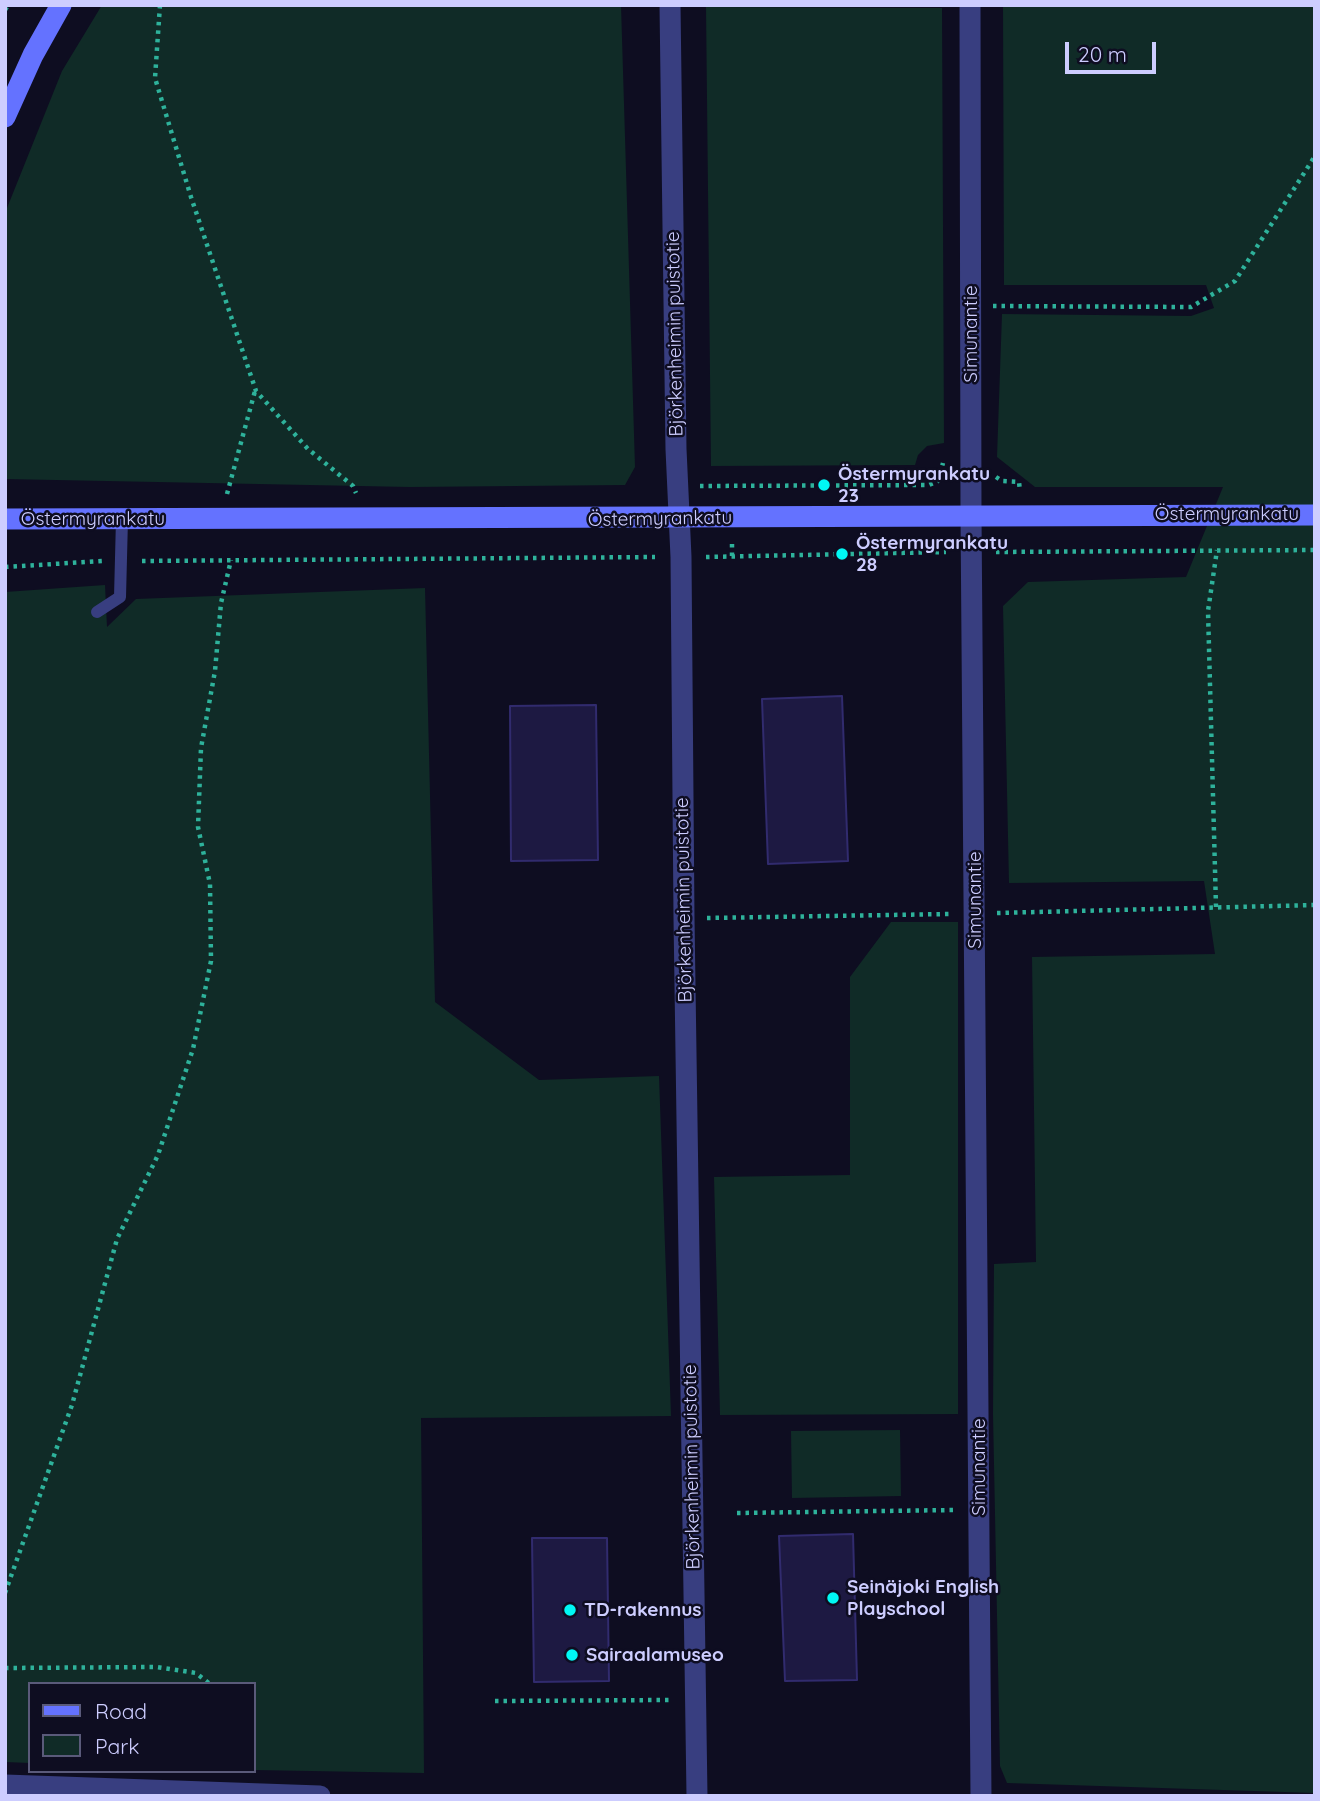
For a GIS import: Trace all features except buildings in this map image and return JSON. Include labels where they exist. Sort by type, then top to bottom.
[{"type":"street","points":[[5,117],[33,55],[61,5]]},
{"type":"street","name":"Björkenheimin puistotie","points":[[670,5],[677,486],[680,519],[697,1796]]},
{"type":"street","name":"Simunantie","points":[[970,5],[971,514],[981,1796]]},
{"type":"street","name":"Östermyrankatu","points":[[5,519],[369,520],[971,514],[1315,515]]},
{"type":"street","points":[[5,1785],[320,1796]]},
{"type":"lane","points":[[97,612],[120,597],[122,519]]},
{"type":"path","points":[[5,10],[8,5]]},
{"type":"path","points":[[160,5],[155,78],[191,197],[256,391],[309,449],[353,486],[369,520]]},
{"type":"path","points":[[971,306],[1191,307],[1235,281],[1315,156]]},
{"type":"path","points":[[220,520],[256,391]]},
{"type":"path","points":[[677,486],[929,485],[938,481],[942,472],[943,455],[991,456],[995,477],[1002,481],[1019,482],[1021,552]]},
{"type":"path","points":[[1216,907],[1208,611],[1217,550]]},
{"type":"path","points":[[5,1593],[72,1405],[117,1239],[158,1155],[193,1049],[211,961],[210,884],[198,827],[201,748],[215,671],[220,603],[231,560]]},
{"type":"path","points":[[684,918],[1315,905]]},
{"type":"path","points":[[737,1513],[931,1510]]},
{"type":"path","points":[[5,1668],[158,1667],[197,1673],[208,1682]]},
{"type":"path","points":[[495,1701],[696,1700]]},
{"type":"green space","points":[[102,5],[621,5],[635,467],[625,485],[410,487],[5,479],[5,213],[62,71]]},
{"type":"green space","points":[[1003,5],[1315,5],[1315,1793],[1007,1783],[1000,1766],[993,1414],[994,1264],[1036,1262],[1032,957],[1215,954],[1204,881],[1009,883],[1003,606],[1028,582],[1186,577],[1223,487],[1035,487],[997,457],[1002,314],[1191,316],[1214,308],[1206,285],[1004,285]]},
{"type":"green space","points":[[706,7],[942,8],[944,443],[927,446],[918,455],[915,465],[711,466]]},
{"type":"green space","points":[[105,585],[107,627],[136,599],[425,588],[435,1002],[539,1080],[659,1076],[671,1416],[421,1418],[424,1773],[256,1770],[256,1682],[28,1682],[28,1763],[5,1762],[5,592]]},
{"type":"green space","points":[[891,922],[958,922],[958,1414],[720,1415],[714,1177],[850,1175],[850,977]]},
{"type":"green space","points":[[900,1430],[901,1496],[792,1498],[791,1431]]},
{"type":"place","name":"Östermyrankatu 23","points":[[824,485]]},
{"type":"place","name":"Östermyrankatu 28","points":[[842,554]]},
{"type":"place","name":"Seinäjoki English Playschool","points":[[833,1598]]},
{"type":"place","name":"TD-rakennus","points":[[570,1610]]},
{"type":"place","name":"Sairaalamuseo","points":[[572,1655]]}]
